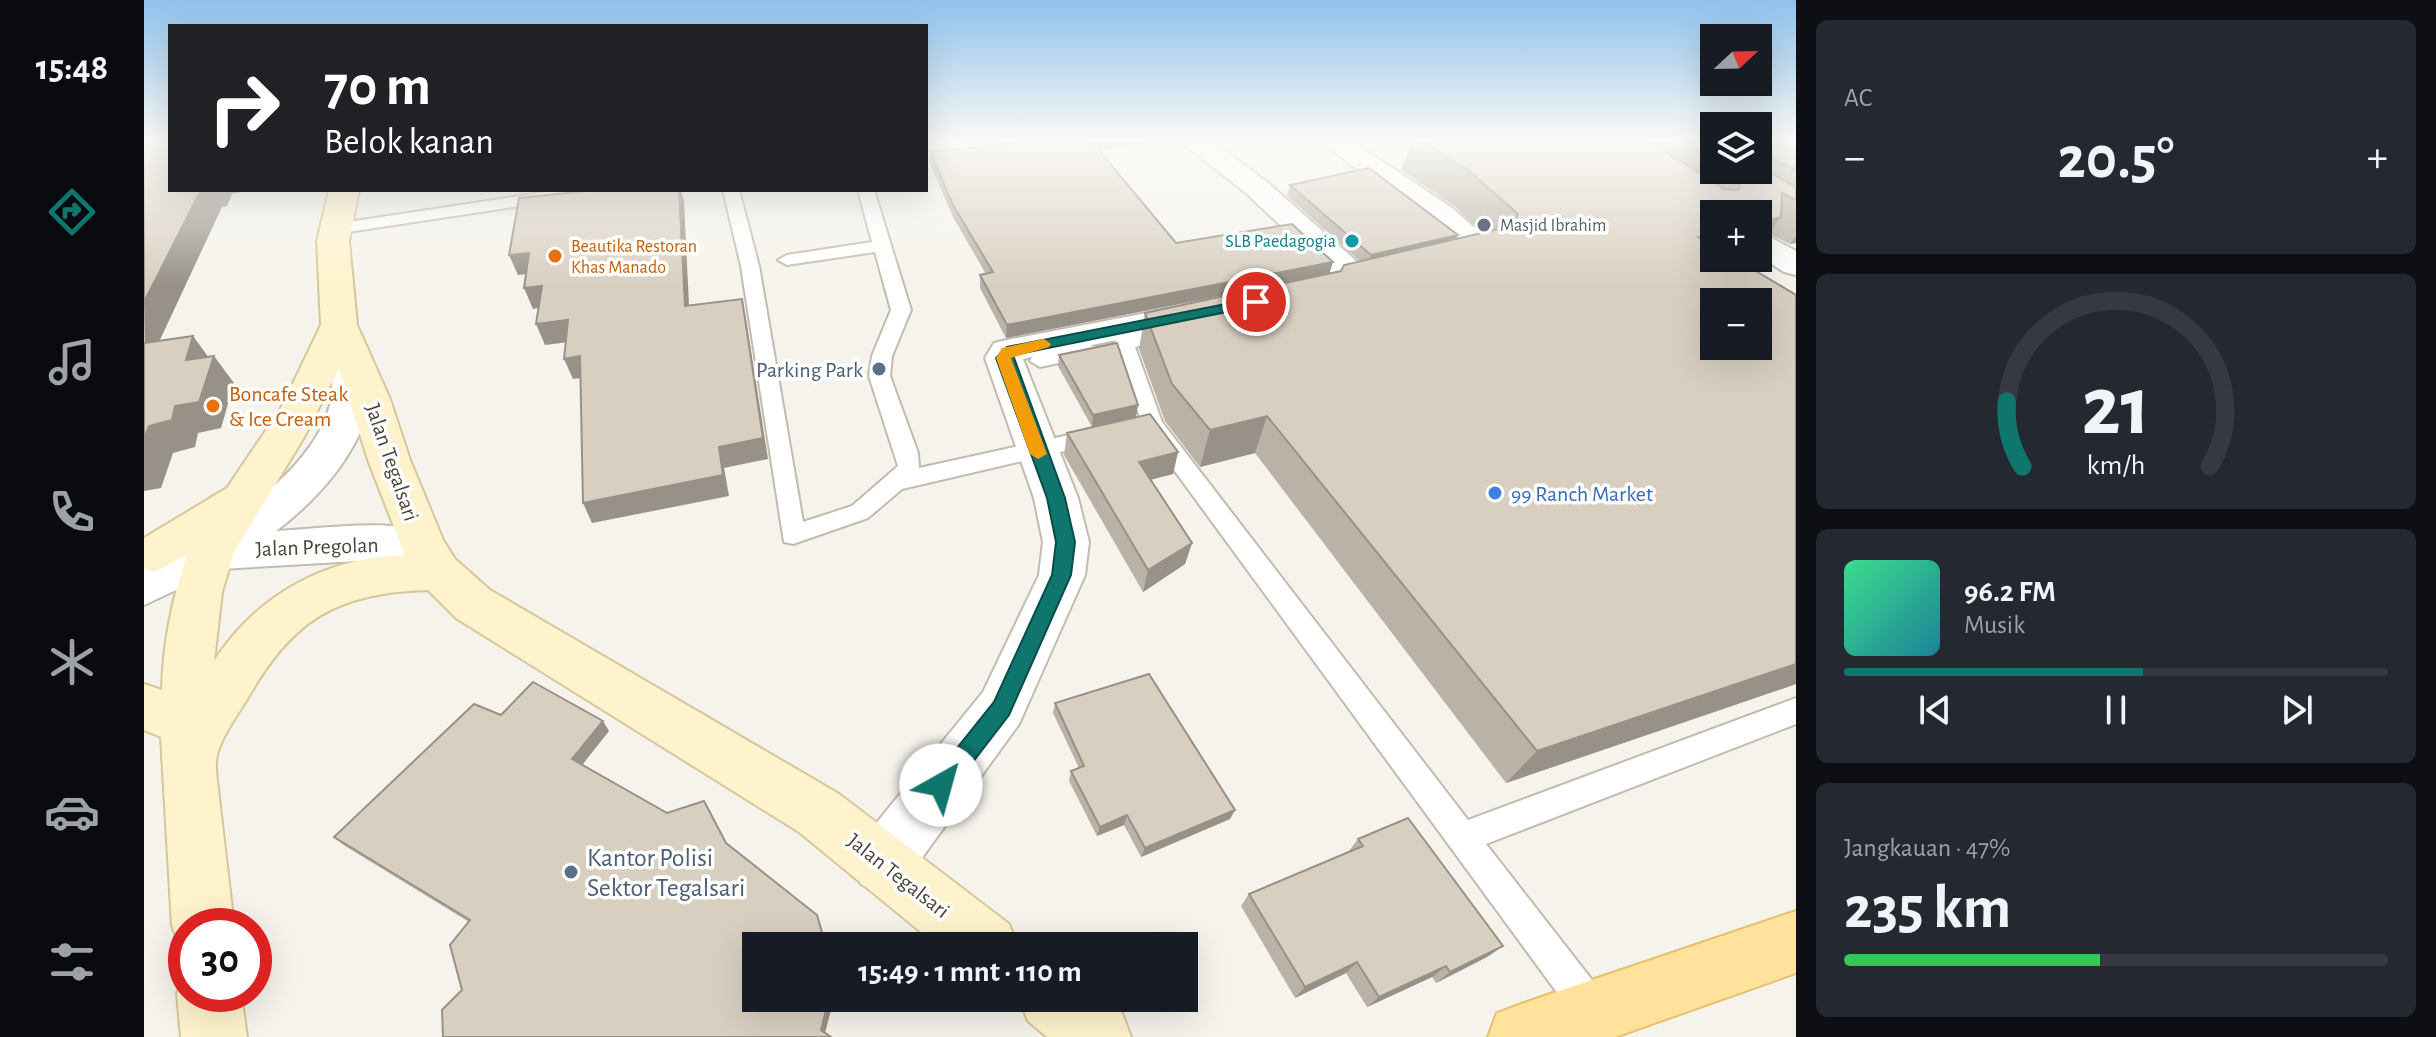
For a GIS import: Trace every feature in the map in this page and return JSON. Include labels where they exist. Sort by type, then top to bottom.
[{"type":"main road","points":[[1521,1037],[1796,942]]},
{"type":"street","points":[[1259,189],[1387,273]]},
{"type":"street","points":[[1318,290],[1483,252],[1400,189]]},
{"type":"street","points":[[200,908],[174,729],[189,651],[211,552],[300,413],[339,325],[333,273],[335,229],[344,192]]},
{"type":"street","points":[[1772,250],[1796,265]]},
{"type":"street","points":[[882,863],[1001,708],[1062,575],[1066,542],[1056,498],[1004,358],[1007,351],[1228,314]]},
{"type":"street","name":"Jalan Pregolan","points":[[148,566],[185,570],[290,497],[315,472],[336,441],[350,405],[351,379],[339,325]]},
{"type":"street","name":"Jalan Tegalsari","points":[[339,325],[371,399],[389,460],[431,559],[473,604],[819,813],[969,932]]},
{"type":"street","points":[[148,566],[248,491]]},
{"type":"street","name":"Jalan Pregolan","points":[[211,552],[357,544],[431,559]]},
{"type":"street","points":[[174,729],[225,683],[254,643],[282,613],[349,580],[400,571],[431,559]]},
{"type":"street","points":[[211,1012],[214,1037]]},
{"type":"street","points":[[1068,1012],[1098,1037]]},
{"type":"lane","points":[[335,229],[579,192]]},
{"type":"lane","points":[[732,192],[750,266],[793,535],[860,512],[909,466],[880,379],[880,363],[900,323],[901,310],[867,192]]},
{"type":"lane","points":[[787,260],[882,246]]},
{"type":"lane","points":[[1040,361],[1124,343],[1228,314]]},
{"type":"lane","points":[[1124,343],[1137,427],[1461,838],[1593,1011]]},
{"type":"lane","points":[[895,482],[1137,427]]},
{"type":"lane","points":[[1461,838],[1796,711]]},
{"type":"building","points":[[144,189],[200,192],[144,302]]},
{"type":"building","points":[[946,189],[1131,189],[1176,243],[1292,224],[1333,262],[1007,325],[980,275],[993,272]]},
{"type":"building","points":[[1295,189],[1397,189],[1458,235],[1371,255]]},
{"type":"building","points":[[1490,189],[1796,189],[1796,200],[1782,193],[1781,217],[1772,219],[1772,200],[1700,200],[1698,237],[1700,272],[1757,272],[1796,295],[1796,664],[1537,751],[1267,416],[1210,430],[1172,384],[1145,313],[1341,271],[1344,265],[1512,226],[1518,214]]},
{"type":"building","points":[[575,192],[679,192],[685,306],[742,299],[763,438],[719,447],[723,475],[583,503],[580,356],[564,359],[568,320],[536,324],[542,286],[524,288],[529,253],[509,255],[519,198]]},
{"type":"building","points":[[193,336],[186,360],[214,356],[199,402],[175,406],[172,420],[149,426],[144,439],[144,343]]},
{"type":"building","points":[[1117,343],[1138,405],[1093,415],[1059,355]]},
{"type":"building","points":[[1150,414],[1178,452],[1139,462],[1192,543],[1148,570],[1067,433]]},
{"type":"building","points":[[1149,674],[1235,810],[1145,848],[1127,815],[1100,827],[1071,771],[1084,766],[1055,703]]},
{"type":"building","name":"Kantor Polisi Sektor Tegalsari","points":[[533,682],[603,721],[572,759],[667,813],[704,801],[726,843],[817,915],[822,932],[742,932],[742,1012],[826,1012],[821,1030],[831,1037],[443,1037],[442,1010],[462,990],[450,945],[470,920],[334,837],[474,704],[501,715]]},
{"type":"building","points":[[1408,818],[1503,946],[1450,972],[1446,966],[1379,997],[1357,962],[1305,987],[1249,894],[1363,846],[1358,839]]},
{"type":"slow traffic","points":[[1038,454],[1004,358],[1007,351],[1044,344]]},
{"type":"place","name":"Masjid Ibrahim","points":[[1484,225]]},
{"type":"place","name":"SLB Paedagogia","points":[[1352,241]]},
{"type":"place","name":"Beautika Restoran Khas Manado","points":[[555,256]]},
{"type":"place","name":"Parking Park","points":[[879,369]]},
{"type":"place","name":"Boncafe Steak & Ice Cream","points":[[213,406]]},
{"type":"place","name":"99 Ranch Market","points":[[1495,493]]},
{"type":"place","name":"Kantor Polisi Sektor Tegalsari","points":[[571,872]]},
{"type":"route","points":[[941,785],[1001,708],[1062,575],[1066,542],[1056,498],[1004,358],[1007,351],[1256,302]]}]
